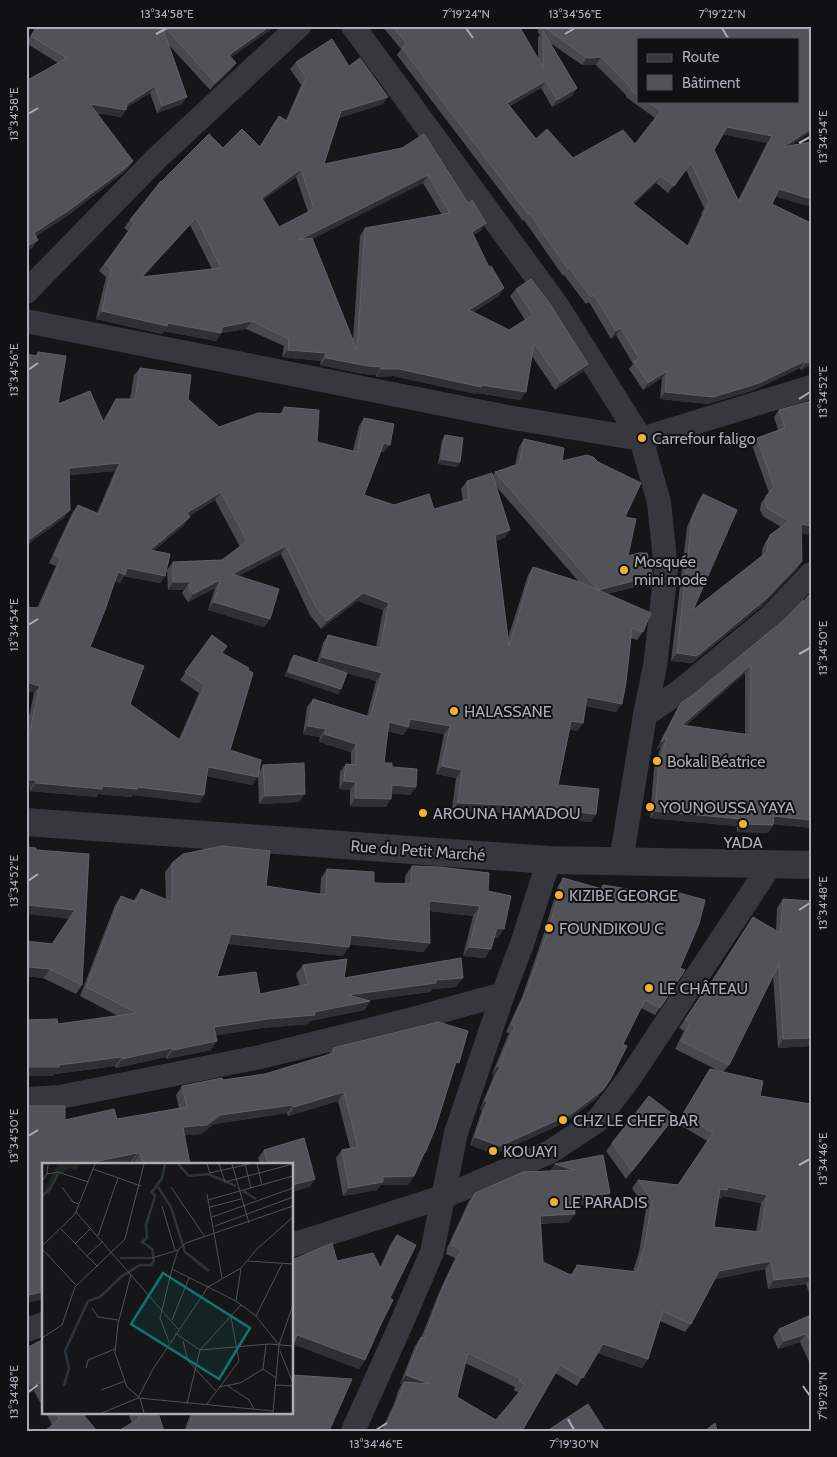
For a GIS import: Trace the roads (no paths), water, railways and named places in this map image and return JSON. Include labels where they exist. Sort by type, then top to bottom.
[{"type":"street","points":[[26,292],[156,159],[299,26]]},
{"type":"street","points":[[353,26],[556,304],[641,439],[659,502],[666,570],[655,666],[621,861]]},
{"type":"street","points":[[26,321],[508,417],[641,439],[811,387]]},
{"type":"street","points":[[645,715],[680,691],[771,616],[811,574]]},
{"type":"street","name":"Rue du Petit Marché","points":[[26,822],[549,860],[811,865]]},
{"type":"street","points":[[353,1431],[432,1252],[456,1132],[522,944],[549,860]]},
{"type":"street","points":[[294,1244],[443,1197],[550,1152],[597,1121],[631,1076],[771,864]]},
{"type":"street","points":[[26,1099],[60,1097],[260,1057],[409,1020],[503,994]]},
{"type":"street","points":[[26,1330],[42,1325]]},
{"type":"place","name":"Carrefour faligo","points":[[642,438]]},
{"type":"place","name":"Mosquée mini mode","points":[[624,570]]},
{"type":"place","name":"HALASSANE","points":[[454,711]]},
{"type":"place","name":"Bokali Béatrice","points":[[657,761]]},
{"type":"place","name":"YOUNOUSSA YAYA","points":[[650,807]]},
{"type":"place","name":"AROUNA HAMADOU","points":[[423,813]]},
{"type":"place","name":"YADA","points":[[743,824]]},
{"type":"place","name":"KIZIBE GEORGE","points":[[559,895]]},
{"type":"place","name":"FOUNDIKOU C","points":[[549,928]]},
{"type":"place","name":"LE CHÂTEAU","points":[[649,988]]},
{"type":"place","name":"CHZ LE CHEF BAR","points":[[563,1120]]},
{"type":"place","name":"KOUAYI","points":[[493,1151]]},
{"type":"place","name":"LE PARADIS","points":[[554,1202]]}]
